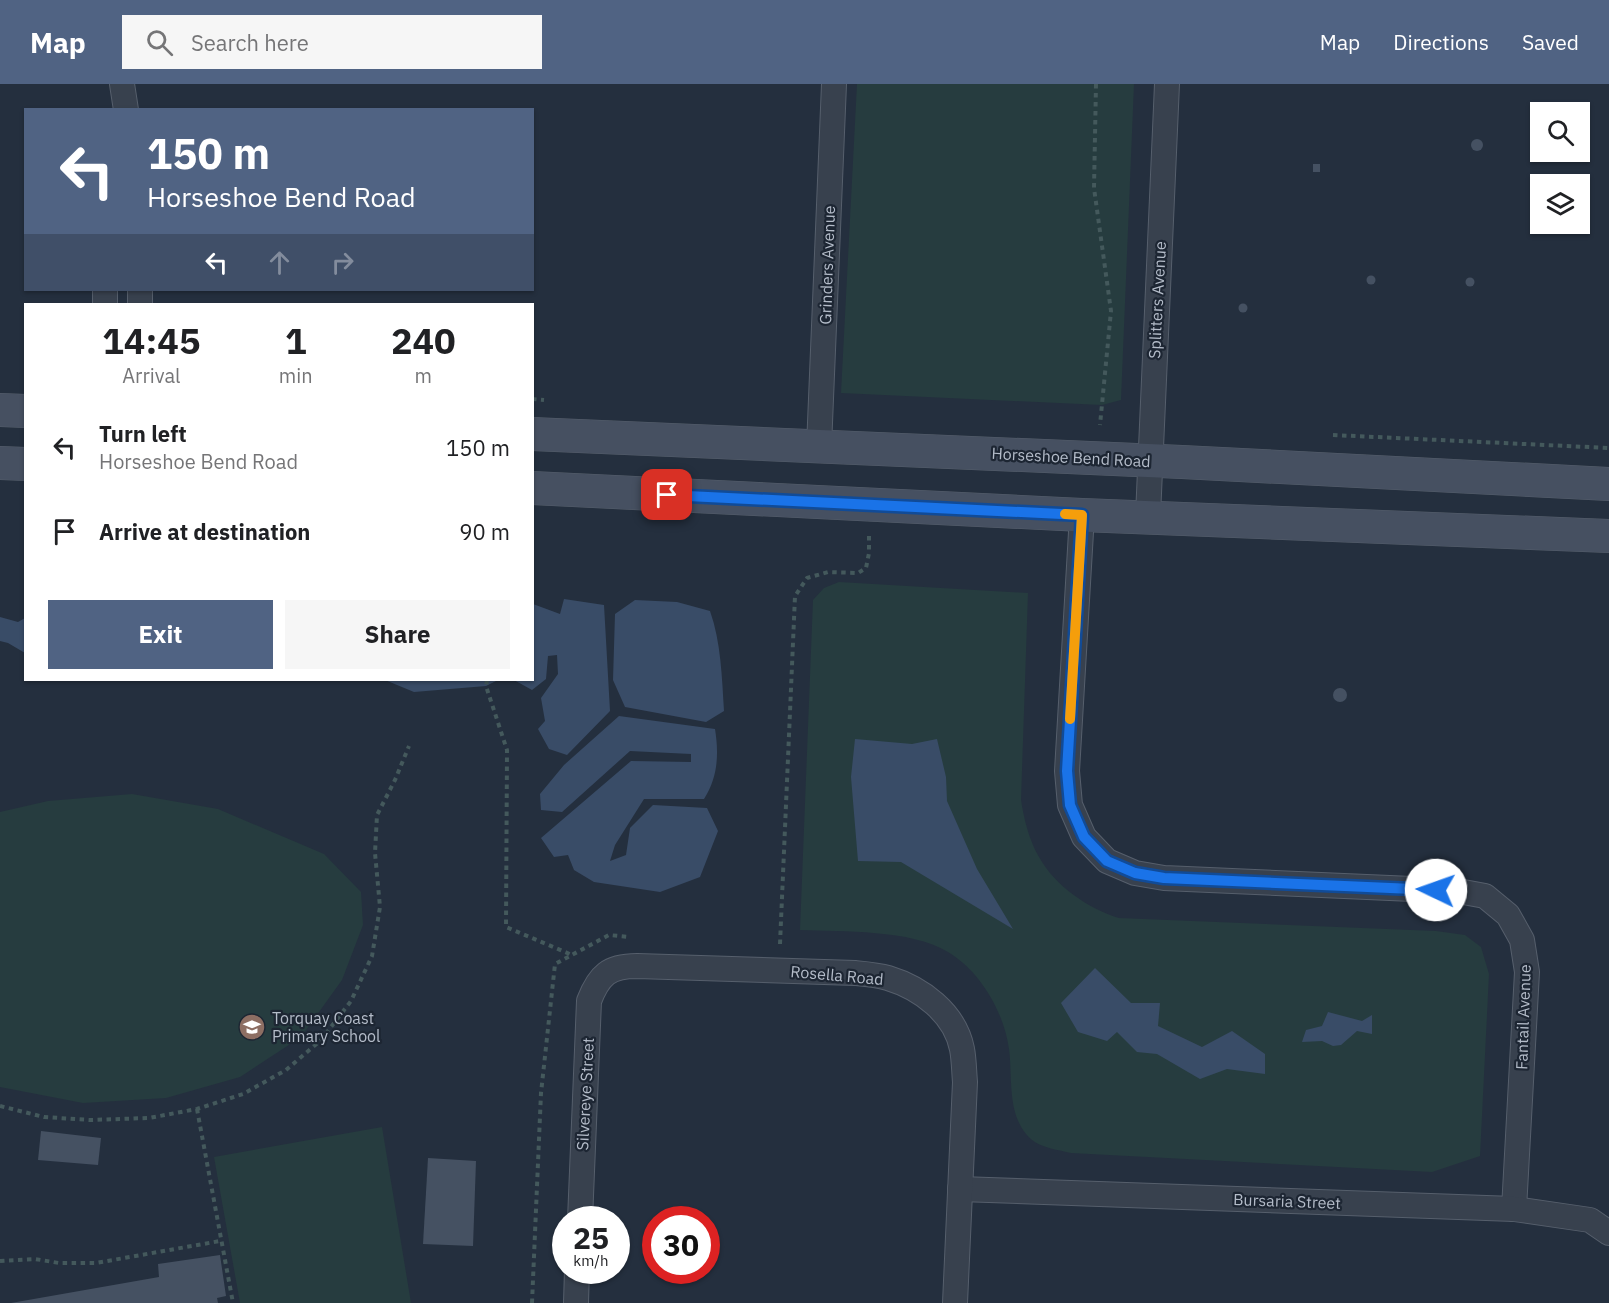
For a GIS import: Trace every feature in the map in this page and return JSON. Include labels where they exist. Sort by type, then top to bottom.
[{"type":"street","points":[[118,108],[121,84]]},
{"type":"street","points":[[121,84],[126,108]]},
{"type":"street","name":"Grinders Avenue","points":[[819,447],[834,84]]},
{"type":"street","name":"Splitters Avenue","points":[[1148,516],[1167,84]]},
{"type":"street","points":[[0,410],[24,411]]},
{"type":"street","name":"Horseshoe Bend Road","points":[[534,434],[1609,484]]},
{"type":"street","points":[[0,463],[24,464]]},
{"type":"street","points":[[534,488],[1082,515],[1609,536]]},
{"type":"street","name":"Fantail Avenue","points":[[1082,515],[1067,771],[1070,805],[1084,837],[1107,861],[1135,873],[1164,878],[1458,891],[1485,896],[1508,915],[1522,940],[1527,972],[1514,1209]]},
{"type":"street","name":"Rosella Road","points":[[606,974],[616,967],[631,966],[837,972],[887,977],[913,988],[934,1002],[952,1023],[962,1048],[965,1082],[955,1303]]},
{"type":"street","name":"Silvereye Street","points":[[581,1206],[589,1001],[594,988],[606,974]]},
{"type":"street","name":"Bursaria Street","points":[[960,1189],[1514,1209],[1590,1220],[1609,1233]]},
{"type":"street","points":[[576,1303],[577,1284]]},
{"type":"path","points":[[1096,84],[1094,188],[1111,310],[1100,425]]},
{"type":"path","points":[[780,947],[795,596],[807,578],[828,572],[858,573],[866,568],[869,553]]},
{"type":"path","points":[[487,681],[486,686],[507,750],[506,927],[572,955]]},
{"type":"path","points":[[0,1106],[44,1117],[90,1120],[149,1118],[197,1109],[243,1094],[286,1071],[321,1040],[351,1001],[372,956],[380,907],[375,853],[377,815],[409,746]]},
{"type":"path","points":[[197,1109],[233,1303]]},
{"type":"path","points":[[0,1261],[35,1258],[58,1263],[96,1263],[220,1241]]},
{"type":"green space","points":[[857,84],[1134,84],[1121,400],[1102,405],[841,393]]},
{"type":"green space","points":[[839,582],[1028,593],[1022,807],[1032,844],[1046,868],[1063,887],[1096,909],[1119,918],[1436,931],[1465,935],[1481,947],[1489,974],[1480,1156],[1432,1172],[1071,1153],[1046,1147],[1032,1140],[1018,1121],[1014,1109],[1009,1049],[1002,1021],[989,994],[960,960],[932,945],[896,935],[800,930],[813,600],[824,588]]},
{"type":"green space","points":[[132,794],[218,809],[324,854],[361,892],[363,925],[342,980],[301,1037],[240,1077],[166,1098],[83,1103],[0,1087],[0,812],[48,801]]},
{"type":"green space","points":[[382,1127],[411,1303],[240,1303],[214,1157]]},
{"type":"water","points":[[564,599],[604,605],[610,711],[567,755],[549,749],[538,729],[545,721],[541,698],[558,674],[557,655],[548,656],[546,679],[532,690],[516,681],[534,681],[534,604],[560,614]]},
{"type":"water","points":[[635,600],[677,602],[710,611],[719,648],[724,711],[706,722],[625,707],[613,680],[615,614]]},
{"type":"water","points":[[0,617],[18,622],[24,619],[24,652],[0,641]]},
{"type":"water","points":[[387,681],[496,681],[486,686],[414,692]]},
{"type":"water","points":[[619,716],[715,729],[717,747],[715,774],[704,799],[644,799],[615,845],[610,861],[626,855],[630,828],[653,805],[707,808],[718,831],[700,877],[660,892],[594,882],[574,870],[568,855],[554,857],[541,838],[631,761],[691,762],[691,754],[630,751],[562,812],[541,810],[540,794],[564,765]]},
{"type":"water","points":[[855,739],[912,744],[937,739],[946,777],[947,801],[977,869],[1013,929],[901,862],[858,861],[851,777]]},
{"type":"water","points":[[1095,968],[1131,1003],[1160,1003],[1158,1026],[1202,1047],[1232,1031],[1265,1054],[1265,1074],[1227,1069],[1200,1079],[1157,1054],[1137,1052],[1117,1032],[1107,1041],[1078,1032],[1061,1003]]},
{"type":"water","points":[[1328,1012],[1362,1021],[1372,1015],[1372,1034],[1357,1031],[1341,1045],[1333,1046],[1322,1041],[1302,1042],[1306,1030],[1322,1026]]},
{"type":"building","points":[[1479,139],[1482,140],[1482,150],[1475,151],[1472,150],[1471,143],[1472,140]]},
{"type":"building","points":[[1313,164],[1320,164],[1320,172],[1313,172]]},
{"type":"building","points":[[1371,275],[1376,280],[1371,285],[1366,280]]},
{"type":"building","points":[[1470,278],[1474,282],[1470,286],[1466,282]]},
{"type":"building","points":[[1243,303],[1248,308],[1243,313],[1238,308]]},
{"type":"building","points":[[1340,688],[1345,690],[1347,695],[1345,700],[1340,702],[1335,700],[1333,695],[1335,690]]},
{"type":"building","points":[[41,1131],[101,1138],[98,1165],[38,1160]]},
{"type":"building","points":[[428,1158],[476,1161],[473,1246],[423,1244]]},
{"type":"building","points":[[220,1255],[226,1296],[217,1298],[218,1303],[11,1303],[159,1277],[158,1264]]},
{"type":"slow traffic","points":[[1065,514],[1082,515],[1070,719]]},
{"type":"place","name":"Torquay Coast Primary School","points":[[252,1027]]},
{"type":"route","points":[[667,495],[1082,515],[1067,771],[1070,805],[1084,837],[1107,861],[1135,873],[1164,878],[1436,890]]}]
